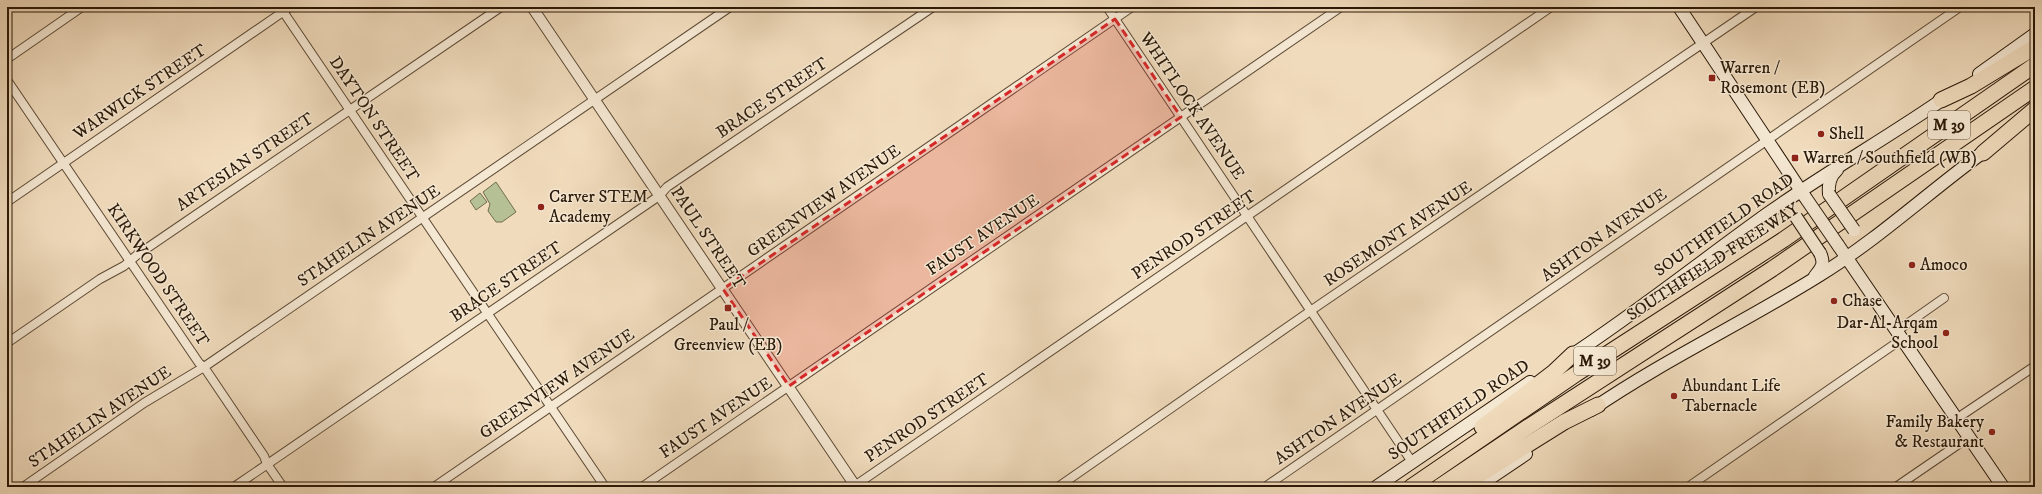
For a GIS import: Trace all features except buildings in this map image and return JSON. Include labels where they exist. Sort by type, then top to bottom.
[{"type":"highway","points":[[1941,100],[1971,86],[2035,47]]},
{"type":"highway","name":"SOUTHFIELD FREEWAY","points":[[1410,487],[1576,374],[1783,240],[2035,65]]},
{"type":"highway","name":"M 39","points":[[1439,487],[1528,427],[1772,269],[2035,88]]},
{"type":"highway","points":[[1983,153],[2035,109]]},
{"type":"highway","points":[[1405,487],[1554,372],[1573,354]]},
{"type":"highway","points":[[1460,487],[1564,422],[1598,405]]},
{"type":"main road","points":[[1679,7],[1803,194],[2003,487]]},
{"type":"main road","name":"SOUTHFIELD ROAD","points":[[1376,487],[1497,403],[1573,354],[1767,215],[1803,194],[1844,164],[1941,100],[2035,34]]},
{"type":"main road","points":[[1477,487],[1598,405],[1672,360],[1813,279],[1847,257],[1876,237],[1983,153],[2035,115]]},
{"type":"main road","points":[[1844,164],[1833,173],[1828,186],[1829,194],[1854,230],[1860,235],[1876,237]]},
{"type":"main road","points":[[1767,215],[1783,211],[1791,213],[1796,217],[1824,260],[1822,268],[1813,279]]},
{"type":"street","points":[[7,59],[82,7]]},
{"type":"street","name":"ARTESIAN STREET","points":[[7,343],[130,261],[349,109],[501,7]]},
{"type":"street","name":"PAUL STREET","points":[[532,7],[855,486]]},
{"type":"street","name":"STAHELIN AVENUE","points":[[23,487],[144,403],[204,367],[730,7]]},
{"type":"street","name":"BRACE STREET","points":[[234,487],[487,312],[659,196],[668,187],[933,7]]},
{"type":"street","name":"WHITLOCK AVENUE","points":[[1107,7],[1412,462]]},
{"type":"street","name":"GREENVIEW AVENUE","points":[[434,487],[1132,7]]},
{"type":"street","name":"FAUST AVENUE","points":[[642,487],[1341,7]]},
{"type":"street","name":"PENROD STREET","points":[[855,486],[1248,217],[1551,7]]},
{"type":"street","name":"ROSEMONT AVENUE","points":[[1058,487],[1311,311],[1704,44],[1756,7]]},
{"type":"street","name":"ASHTON AVENUE","points":[[1265,487],[1960,7]]},
{"type":"street","name":"DAYTON STREET","points":[[284,9],[422,218],[605,487]]},
{"type":"street","name":"WARWICK STREET","points":[[7,202],[284,9]]},
{"type":"street","name":"KIRKWOOD STREET","points":[[7,80],[199,363],[204,367],[283,487]]},
{"type":"street","points":[[1688,487],[1899,335],[1944,298]]},
{"type":"street","points":[[1956,419],[2035,366]]},
{"type":"street","points":[[1896,487],[1969,437]]},
{"type":"highlighted area","points":[[1115,19],[1181,117],[789,386],[723,289]]},
{"type":"green space","points":[[496,182],[516,212],[502,222],[496,222],[488,211],[490,204],[483,192]]},
{"type":"green space","points":[[480,193],[487,202],[476,210],[470,201]]},
{"type":"place","name":"Warren / Rosemont (EB)","points":[[1712,78]]},
{"type":"place","name":"Shell","points":[[1821,134]]},
{"type":"place","name":"Warren / Southfield (WB)","points":[[1795,158]]},
{"type":"place","name":"Carver STEM Academy","points":[[541,207]]},
{"type":"place","name":"Amoco","points":[[1912,265]]},
{"type":"place","name":"Chase","points":[[1834,301]]},
{"type":"place","name":"Paul / Greenview (EB)","points":[[728,308]]},
{"type":"place","name":"Dar-Al-Arqam School","points":[[1946,333]]},
{"type":"place","name":"Abundant Life Tabernacle","points":[[1674,396]]},
{"type":"place","name":"Family Bakery & Restaurant","points":[[1992,432]]}]
